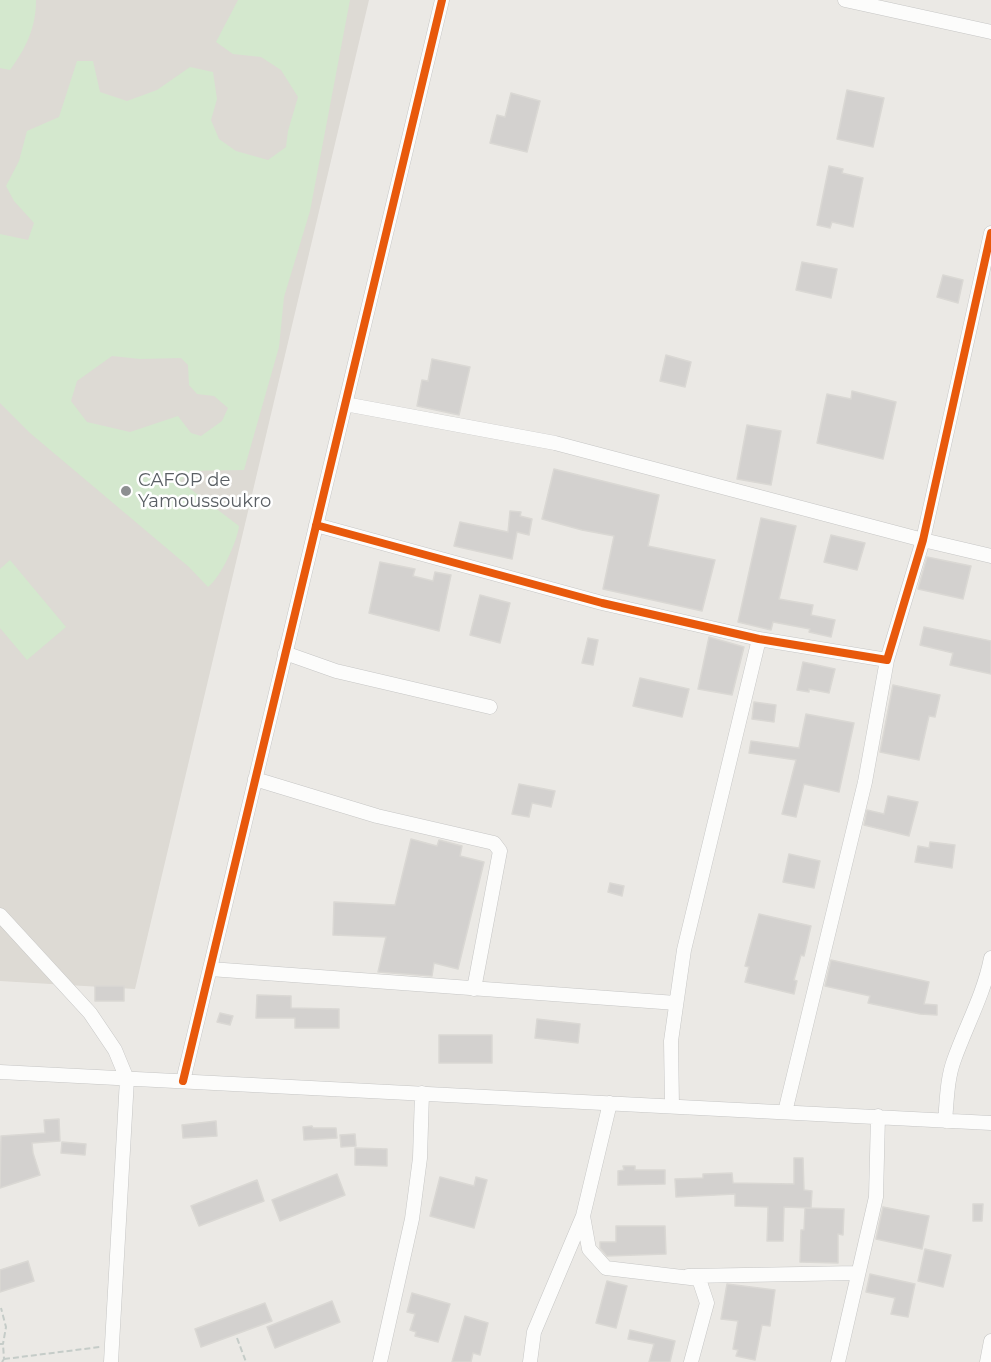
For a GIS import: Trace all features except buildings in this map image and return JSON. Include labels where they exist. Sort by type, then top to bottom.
[{"type":"street","points":[[183,1081],[442,0]]},
{"type":"street","points":[[844,0],[991,32]]},
{"type":"street","points":[[785,1112],[865,782],[887,660],[923,540],[991,233]]},
{"type":"street","points":[[345,404],[555,443],[991,556]]},
{"type":"street","points":[[316,525],[602,603],[759,639],[887,660]]},
{"type":"street","points":[[672,1106],[671,1041],[684,950],[759,639]]},
{"type":"street","points":[[285,653],[336,671],[489,707]]},
{"type":"street","points":[[255,779],[377,816],[494,843],[500,851],[474,989]]},
{"type":"street","points":[[0,915],[90,1013],[116,1050],[126,1078],[111,1362]]},
{"type":"street","points":[[945,1121],[949,1081],[954,1060],[975,1011],[991,960]]},
{"type":"street","points":[[210,969],[676,1003]]},
{"type":"street","points":[[0,1072],[991,1123]]},
{"type":"street","points":[[380,1362],[412,1219],[420,1158],[422,1093]]},
{"type":"street","points":[[530,1362],[534,1332],[583,1216],[610,1103]]},
{"type":"street","points":[[838,1362],[876,1197],[878,1116]]},
{"type":"street","points":[[583,1216],[589,1249],[606,1268],[699,1279],[707,1303],[691,1362]]},
{"type":"street","points":[[683,1277],[857,1273]]},
{"type":"street","points":[[987,1362],[991,1341]]},
{"type":"path","points":[[1,1308],[5,1316],[6,1327],[1,1344],[3,1361],[111,1346]]},
{"type":"path","points":[[237,1338],[246,1362]]},
{"type":"shaded area","name":"CAFOP de Yamoussoukro","points":[[0,0],[369,0],[135,989],[0,981]]},
{"type":"green space","points":[[0,0],[36,0],[36,10],[29,37],[10,70],[0,68]]},
{"type":"green space","points":[[238,0],[350,0],[310,211],[284,297],[279,347],[244,470],[191,471],[180,481],[239,526],[228,559],[208,587],[189,567],[30,433],[0,403],[0,234],[28,240],[34,223],[14,201],[6,186],[19,161],[27,131],[59,117],[77,61],[93,61],[100,92],[127,101],[157,90],[190,67],[213,72],[217,99],[211,120],[219,139],[236,151],[268,160],[286,147],[298,97],[281,70],[261,57],[233,54],[216,42]],"holes":[[[112,356],[140,359],[181,358],[188,365],[189,385],[197,394],[214,396],[228,408],[222,421],[201,436],[191,433],[178,416],[130,432],[87,422],[71,401],[77,381]]]},
{"type":"green space","points":[[10,560],[66,627],[27,660],[0,628],[0,569]]},
{"type":"cycle path","points":[[183,1081],[442,0]]},
{"type":"cycle path","points":[[316,525],[602,603],[759,639],[887,660],[923,540],[991,233]]},
{"type":"place","name":"CAFOP de Yamoussoukro","points":[[126,491]]}]
